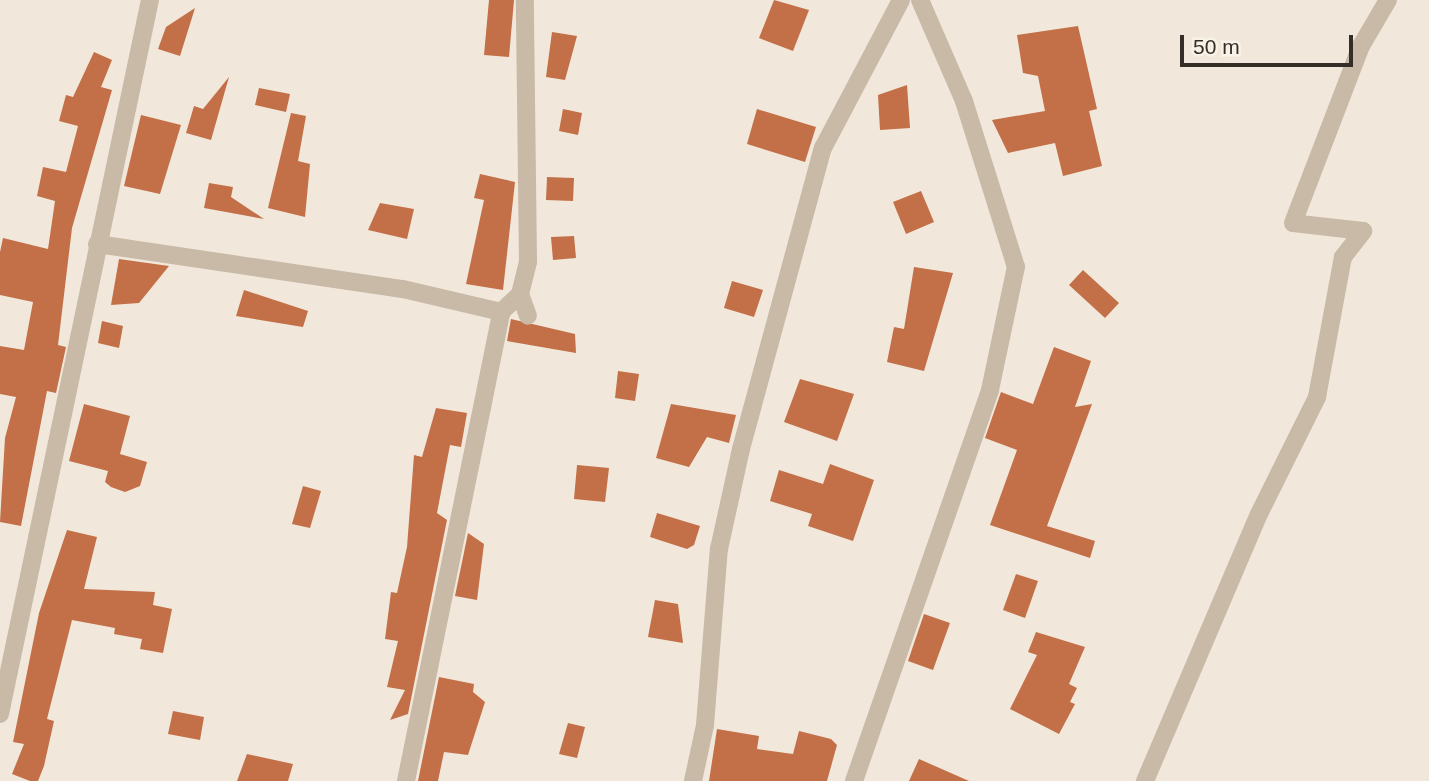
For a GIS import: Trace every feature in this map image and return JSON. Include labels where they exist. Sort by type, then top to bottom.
[{"type":"street","points":[[0,715],[59,453],[97,244],[150,0]]},
{"type":"street","points":[[525,0],[529,188],[520,294],[528,316]]},
{"type":"street","points":[[693,781],[705,725],[719,549],[741,449],[822,148],[901,0]]},
{"type":"street","points":[[854,781],[990,390],[1016,267],[964,101],[920,0]]},
{"type":"street","points":[[1145,781],[1259,514],[1317,397],[1343,257],[1363,232],[1293,222],[1361,46],[1388,0]]},
{"type":"street","points":[[97,244],[376,284],[501,312]]},
{"type":"street","points":[[406,781],[501,312],[520,294]]},
{"type":"building","points":[[489,0],[514,0],[509,57],[484,55]]},
{"type":"building","points":[[774,0],[809,10],[793,51],[759,38]]},
{"type":"building","points":[[195,8],[180,56],[158,49],[166,27]]},
{"type":"building","points":[[1078,26],[1097,109],[1089,111],[1102,166],[1063,176],[1055,143],[1008,153],[992,120],[1045,111],[1038,76],[1023,73],[1017,35]]},
{"type":"building","points":[[552,32],[577,36],[565,80],[546,77]]},
{"type":"building","points":[[94,52],[112,60],[101,87],[112,90],[72,228],[58,345],[66,347],[56,393],[47,391],[21,526],[0,522],[5,438],[16,397],[0,394],[0,346],[24,350],[33,302],[0,295],[0,252],[3,238],[48,249],[55,201],[37,196],[43,167],[66,172],[78,126],[59,121],[66,95],[73,97]]},
{"type":"building","points":[[229,77],[211,140],[186,133],[194,106],[203,109]]},
{"type":"building","points":[[907,85],[910,128],[880,130],[878,95]]},
{"type":"building","points":[[259,88],[290,94],[286,112],[255,105]]},
{"type":"building","points":[[563,109],[582,113],[578,135],[559,131]]},
{"type":"building","points":[[757,109],[816,127],[805,162],[747,144]]},
{"type":"building","points":[[291,113],[306,116],[298,161],[310,164],[305,217],[268,208]]},
{"type":"building","points":[[141,115],[181,125],[160,194],[124,186]]},
{"type":"building","points":[[480,174],[515,182],[503,290],[466,284],[484,200],[474,198]]},
{"type":"building","points":[[547,177],[574,178],[573,201],[546,200]]},
{"type":"building","points":[[209,183],[233,187],[231,197],[264,219],[204,208]]},
{"type":"building","points":[[921,191],[934,222],[906,234],[893,202]]},
{"type":"building","points":[[380,203],[414,209],[407,239],[368,230]]},
{"type":"building","points":[[574,236],[576,258],[553,260],[551,237]]},
{"type":"building","points":[[119,259],[169,266],[139,303],[111,305]]},
{"type":"building","points":[[914,267],[953,273],[924,371],[887,362],[894,327],[904,329]]},
{"type":"building","points":[[1083,270],[1119,303],[1105,318],[1069,285]]},
{"type":"building","points":[[732,281],[763,290],[754,317],[724,308]]},
{"type":"building","points":[[244,290],[308,311],[303,327],[236,316]]},
{"type":"building","points":[[511,319],[575,334],[576,353],[507,341]]},
{"type":"building","points":[[102,321],[123,326],[119,348],[98,343]]},
{"type":"building","points":[[1054,347],[1091,361],[1075,407],[1092,404],[1047,526],[1095,541],[1090,558],[990,525],[1017,450],[985,438],[1001,392],[1033,404]]},
{"type":"building","points":[[618,371],[639,374],[635,401],[615,398]]},
{"type":"building","points":[[800,379],[854,394],[837,441],[784,422]]},
{"type":"building","points":[[84,404],[130,416],[120,454],[147,462],[140,486],[125,492],[105,482],[108,471],[69,461]]},
{"type":"building","points":[[671,404],[736,415],[729,443],[707,437],[689,467],[656,458]]},
{"type":"building","points":[[436,408],[467,413],[461,447],[450,445],[437,513],[447,520],[408,714],[390,720],[405,690],[387,687],[398,641],[385,639],[391,592],[397,593],[407,547],[414,455],[422,457]]},
{"type":"building","points":[[830,464],[874,480],[853,541],[808,526],[812,514],[770,501],[779,470],[823,484]]},
{"type":"building","points":[[577,465],[609,468],[605,502],[574,499]]},
{"type":"building","points":[[303,486],[321,491],[310,528],[292,524]]},
{"type":"building","points":[[657,513],[700,526],[694,545],[687,549],[650,537]]},
{"type":"building","points":[[67,530],[97,537],[84,589],[155,592],[153,605],[172,609],[163,653],[140,649],[142,639],[114,634],[115,628],[72,620],[47,719],[54,721],[44,766],[38,781],[30,781],[12,774],[24,744],[13,742],[39,613]]},
{"type":"building","points":[[468,533],[484,544],[477,600],[455,596]]},
{"type":"building","points":[[1016,574],[1038,581],[1025,618],[1003,610]]},
{"type":"building","points":[[655,600],[678,604],[683,643],[648,637]]},
{"type":"building","points":[[924,614],[950,623],[933,670],[908,661]]},
{"type":"building","points":[[1036,632],[1085,647],[1069,684],[1077,688],[1070,702],[1075,704],[1059,734],[1010,709],[1037,655],[1028,652]]},
{"type":"building","points":[[439,677],[474,684],[473,692],[485,702],[468,755],[444,752],[438,781],[418,781]]},
{"type":"building","points":[[173,711],[204,717],[200,740],[168,734]]},
{"type":"building","points":[[568,723],[585,727],[577,758],[559,754]]},
{"type":"building","points":[[717,729],[759,736],[757,749],[793,754],[799,731],[831,739],[837,745],[827,781],[709,781]]},
{"type":"building","points":[[247,754],[293,764],[288,781],[237,781]]},
{"type":"building","points":[[919,759],[969,781],[909,781]]}]
